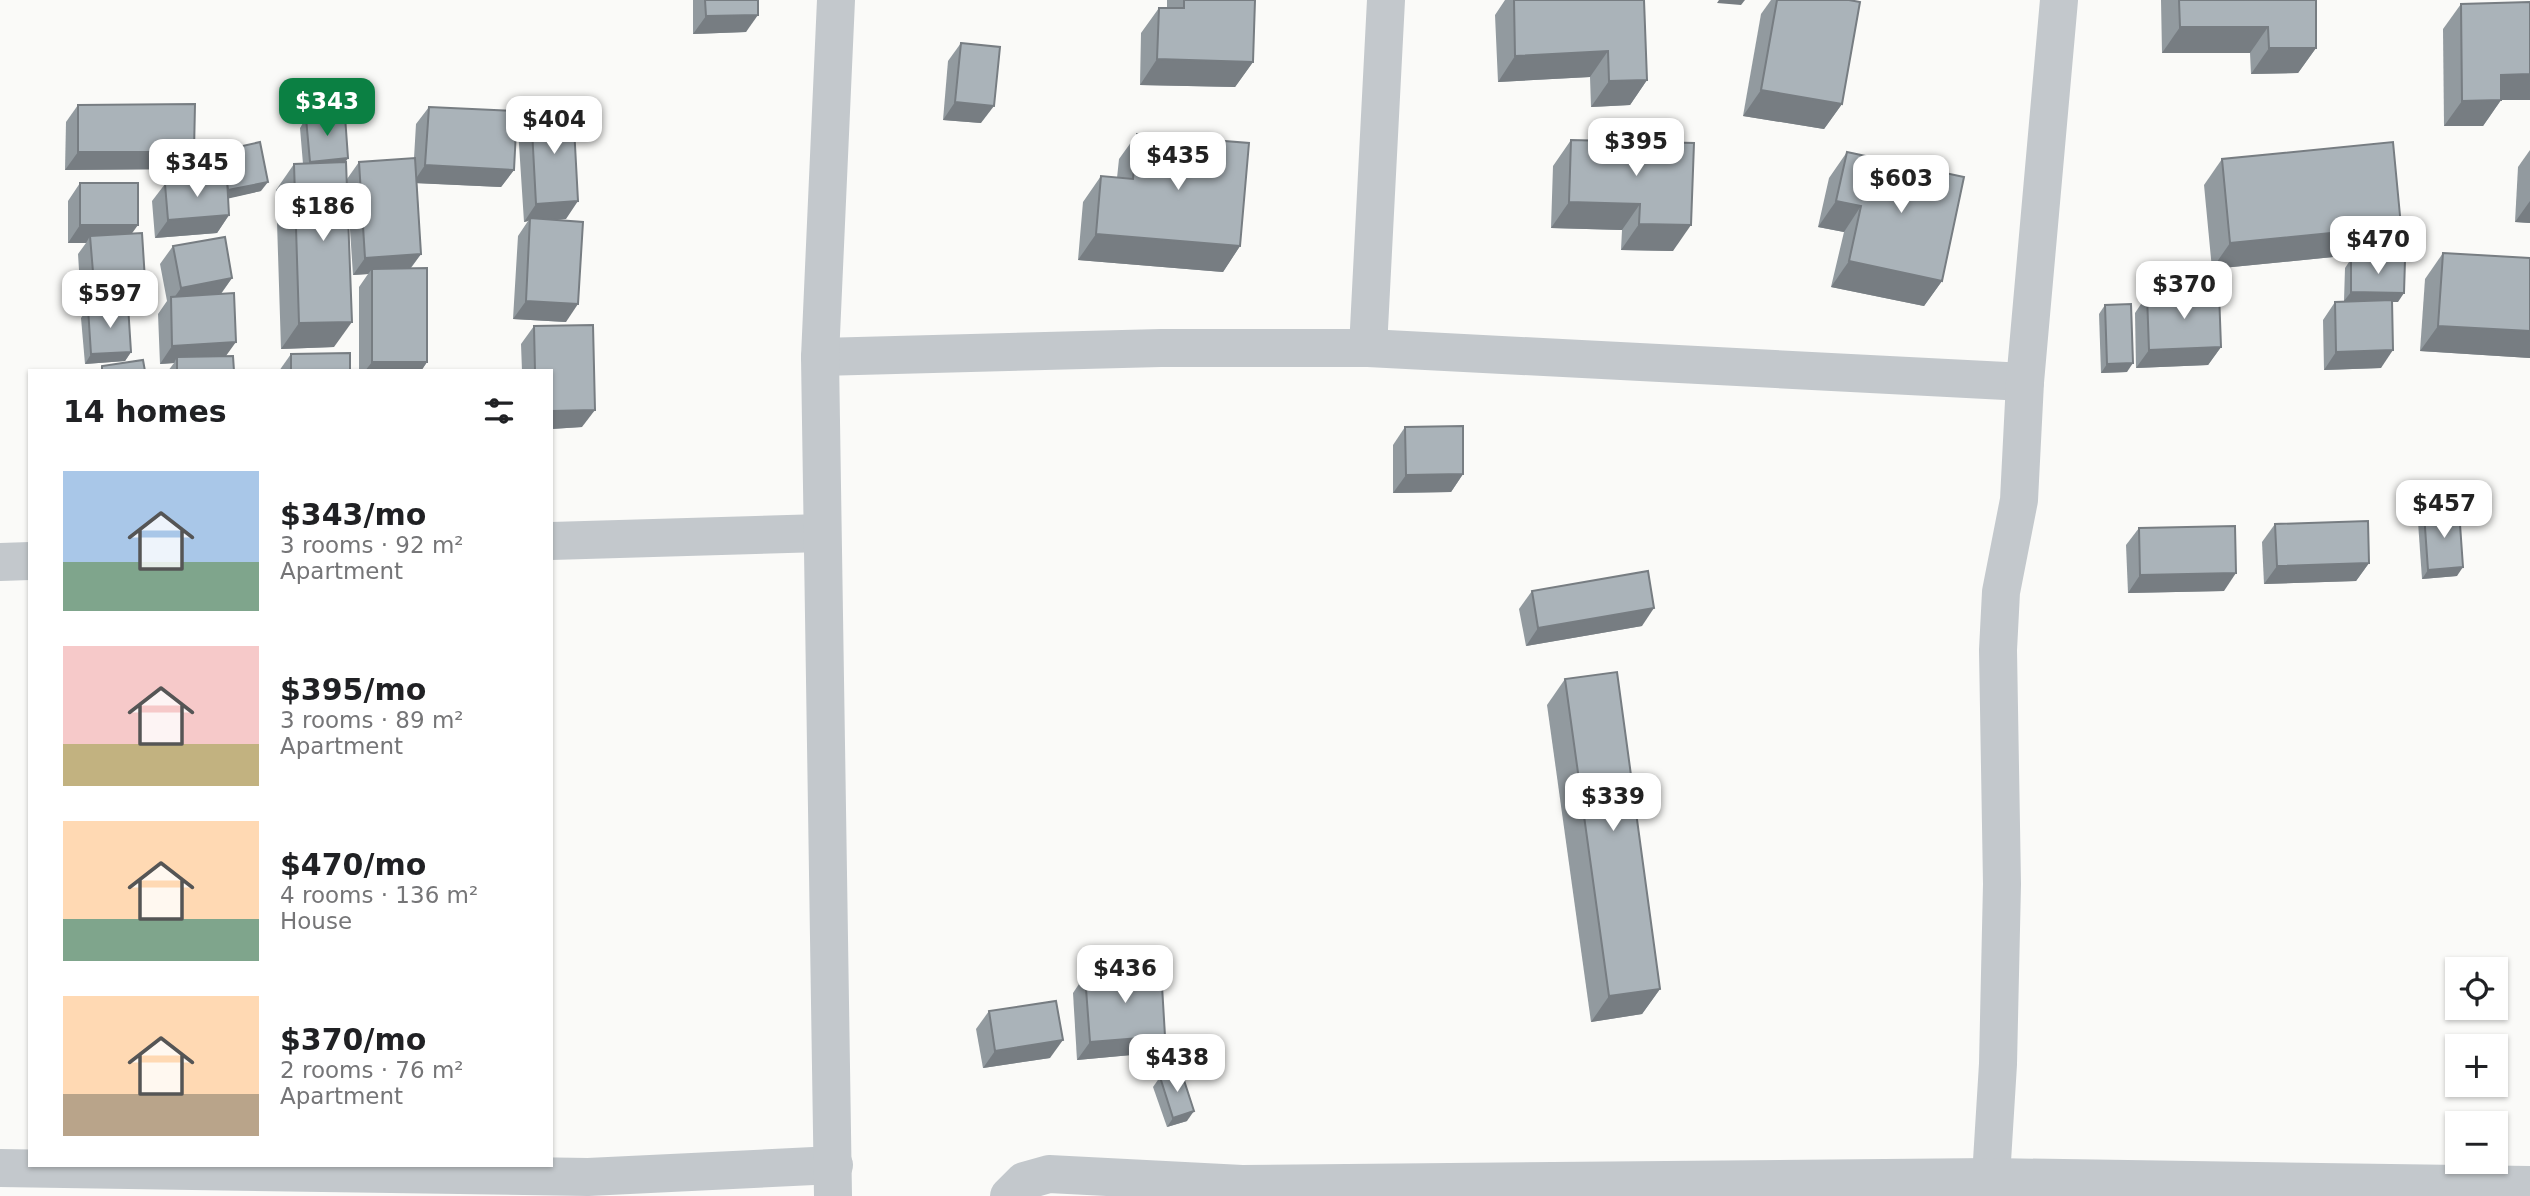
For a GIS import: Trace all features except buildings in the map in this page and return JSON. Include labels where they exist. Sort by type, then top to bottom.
[{"type":"street","points":[[0,1168],[833,1181],[820,357],[836,0]]},
{"type":"street","points":[[1368,348],[1386,0]]},
{"type":"street","points":[[1990,1177],[1998,1064],[2002,898],[1998,650],[2001,592],[2019,500],[2025,382],[2059,0]]},
{"type":"street","points":[[820,357],[1161,348],[1368,348],[2025,382]]},
{"type":"street","points":[[553,541],[822,533]]},
{"type":"street","points":[[0,562],[28,561]]},
{"type":"street","points":[[1009,1196],[1024,1181],[1049,1174],[1242,1184],[1990,1177],[2530,1185]]}]
